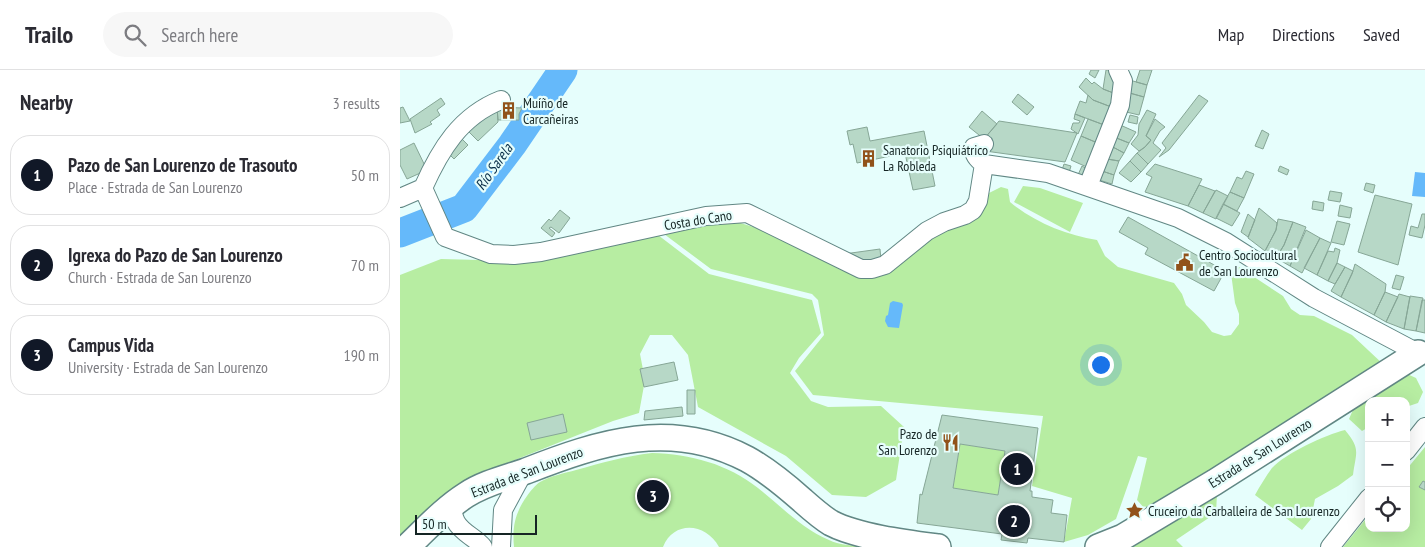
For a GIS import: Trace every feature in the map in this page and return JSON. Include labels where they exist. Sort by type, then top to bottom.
[{"type":"street","points":[[1088,186],[1120,106],[1123,80],[1118,70]]},
{"type":"street","points":[[400,198],[425,191],[443,147],[468,121],[491,104],[501,100]]},
{"type":"street","points":[[984,144],[974,147],[974,151],[979,160],[984,164],[1048,173],[1178,218],[1226,242],[1314,298],[1423,356]]},
{"type":"street","name":"Costa do Cano","points":[[425,191],[445,237],[491,254],[514,255],[541,252],[706,216],[747,213],[861,269],[872,269],[885,265],[927,231],[973,210],[978,201],[984,164]]},
{"type":"street","name":"Estrada de San Lourenzo","points":[[1098,547],[1123,537],[1423,356]]},
{"type":"street","points":[[1410,446],[1425,427]]},
{"type":"street","name":"Estrada de San Lourenzo","points":[[406,547],[467,494],[564,456],[627,439],[652,437],[701,442],[727,450],[749,460],[831,522],[851,532],[938,547]]},
{"type":"street","points":[[451,506],[455,521],[464,532],[480,543],[486,537],[496,532],[524,471]]},
{"type":"street","points":[[479,489],[496,495],[502,517],[501,547]]},
{"type":"street","points":[[1330,547],[1365,503]]},
{"type":"green space","points":[[1023,186],[1040,188],[1083,203],[1070,232],[1014,202]]},
{"type":"green space","points":[[1001,187],[1008,189],[1010,202],[1029,216],[1062,231],[1097,240],[1105,256],[1118,267],[1174,283],[1182,294],[1186,305],[1212,332],[1224,336],[1231,335],[1239,324],[1239,314],[1235,303],[1231,273],[1239,267],[1283,296],[1291,309],[1300,315],[1314,316],[1352,335],[1384,365],[1145,509],[1137,500],[1147,458],[1138,456],[1116,519],[1088,535],[1064,542],[1072,498],[1032,486],[1043,416],[813,395],[795,371],[824,335],[818,300],[812,294],[711,269],[664,234],[734,221],[779,235],[839,269],[860,278],[880,272],[946,225],[980,206],[989,193]]},
{"type":"green space","points":[[658,235],[709,274],[812,300],[821,333],[799,358],[790,373],[811,401],[828,407],[881,406],[904,427],[896,480],[866,497],[832,495],[786,456],[698,407],[688,355],[672,335],[650,335],[640,354],[645,380],[639,413],[613,421],[470,478],[400,535],[400,275],[441,259],[521,261]]},
{"type":"green space","points":[[1405,373],[1416,378],[1423,392],[1418,403],[1410,406],[1410,397],[1374,397],[1391,381]]},
{"type":"green space","points":[[1365,401],[1365,429],[1362,431],[1349,419],[1355,405]]},
{"type":"green space","points":[[1345,430],[1350,436],[1356,451],[1353,475],[1315,499],[1311,519],[1302,530],[1255,495],[1272,468],[1286,456],[1306,445]]},
{"type":"green space","points":[[960,444],[1005,451],[998,495],[953,488]]},
{"type":"green space","points":[[1425,447],[1425,482],[1423,481],[1419,487],[1425,490],[1425,547],[1343,547],[1365,520],[1365,532],[1410,532],[1410,465]]},
{"type":"green space","points":[[652,453],[694,458],[721,467],[758,488],[810,530],[833,542],[863,547],[719,547],[706,533],[690,528],[675,532],[668,538],[663,547],[514,547],[514,527],[517,514],[527,496],[540,482],[604,462]]},
{"type":"green space","points":[[1217,494],[1216,513],[1176,540],[1183,547],[1113,547]]},
{"type":"water","points":[[1415,172],[1425,173],[1425,197],[1412,196]]},
{"type":"water","points":[[893,301],[903,305],[899,328],[888,327],[885,321],[890,303]]},
{"type":"building","points":[[1091,70],[1099,70],[1095,78],[1089,74]]},
{"type":"building","points":[[1106,70],[1112,70],[1115,73],[1116,94],[1103,89]]},
{"type":"building","points":[[1140,70],[1152,70],[1147,85],[1136,82]]},
{"type":"building","points":[[1086,78],[1092,84],[1094,82],[1103,89],[1116,94],[1114,108],[1093,100],[1079,87]]},
{"type":"building","points":[[1126,79],[1147,85],[1144,97],[1126,92]]},
{"type":"building","points":[[1126,92],[1144,97],[1139,115],[1122,111]]},
{"type":"building","points":[[1018,94],[1034,107],[1027,115],[1012,102]]},
{"type":"building","points":[[1088,95],[1093,100],[1114,108],[1107,126],[1075,114],[1080,101],[1086,103]]},
{"type":"building","points":[[1199,95],[1208,101],[1169,150],[1159,157],[1166,148],[1162,143]]},
{"type":"building","points":[[441,98],[445,104],[437,110],[440,115],[430,122],[432,124],[415,133],[410,119]]},
{"type":"building","points":[[497,106],[498,122],[478,141],[468,131]]},
{"type":"building","points":[[403,107],[410,121],[400,123],[400,108]]},
{"type":"building","name":"Muíño de Carcañeiras","points":[[497,107],[522,108],[519,120],[498,120]]},
{"type":"building","points":[[1147,110],[1156,114],[1146,136],[1151,140],[1139,151],[1131,144],[1138,135],[1139,124]]},
{"type":"building","points":[[982,111],[997,124],[984,139],[969,127]]},
{"type":"building","points":[[1075,114],[1085,118],[1078,134],[1071,129],[1073,123],[1079,123],[1080,121],[1074,119]]},
{"type":"building","points":[[1130,115],[1138,117],[1137,124],[1128,122]]},
{"type":"building","points":[[1088,119],[1107,126],[1100,144],[1081,136]]},
{"type":"building","points":[[1155,119],[1165,127],[1160,131],[1153,143],[1161,150],[1148,164],[1137,153],[1151,140],[1146,136]]},
{"type":"building","points":[[999,121],[1077,133],[1065,162],[985,151],[984,139]]},
{"type":"building","points":[[1118,124],[1136,132],[1129,143],[1114,137]]},
{"type":"building","name":"Sanatorio Psiquiátrico La Robleda","points":[[867,127],[870,141],[924,131],[935,186],[913,190],[905,153],[857,163],[853,144],[850,145],[847,131]]},
{"type":"building","points":[[1262,130],[1269,134],[1263,149],[1255,146]]},
{"type":"building","points":[[1081,136],[1100,144],[1089,168],[1071,160]]},
{"type":"building","points":[[1114,137],[1129,143],[1124,153],[1111,146]]},
{"type":"building","points":[[461,138],[468,145],[454,159],[447,152]]},
{"type":"building","points":[[414,143],[427,170],[407,179],[400,165],[400,150]]},
{"type":"building","points":[[1111,146],[1124,153],[1119,161],[1107,159]]},
{"type":"building","points":[[1137,153],[1148,164],[1141,172],[1130,161]]},
{"type":"building","points":[[1107,159],[1119,161],[1114,175],[1102,171]]},
{"type":"building","points":[[1130,161],[1141,172],[1131,182],[1119,173]]},
{"type":"building","points":[[1064,164],[1071,166],[1068,176],[1061,173]]},
{"type":"building","points":[[1155,164],[1202,179],[1188,206],[1145,192],[1152,177],[1146,174]]},
{"type":"building","points":[[1082,166],[1087,169],[1083,180],[1077,177]]},
{"type":"building","points":[[1280,166],[1289,170],[1287,175],[1278,171]]},
{"type":"building","points":[[1102,171],[1114,175],[1112,184],[1099,180]]},
{"type":"building","points":[[1246,171],[1254,174],[1244,198],[1230,192],[1237,177],[1242,179]]},
{"type":"building","points":[[1366,183],[1375,185],[1373,193],[1364,190]]},
{"type":"building","points":[[1199,185],[1215,191],[1203,213],[1188,206]]},
{"type":"building","points":[[1216,190],[1228,196],[1216,219],[1203,213]]},
{"type":"building","points":[[1330,191],[1342,193],[1340,202],[1328,200]]},
{"type":"building","points":[[1230,192],[1244,198],[1237,211],[1223,204]]},
{"type":"building","points":[[1375,195],[1412,204],[1398,265],[1358,252]]},
{"type":"building","points":[[1313,201],[1324,203],[1323,211],[1312,209]]},
{"type":"building","points":[[1223,204],[1240,213],[1232,226],[1216,218]]},
{"type":"building","points":[[1340,205],[1352,208],[1350,218],[1338,216]]},
{"type":"building","points":[[1259,208],[1277,223],[1276,230],[1265,251],[1248,238]]},
{"type":"building","points":[[560,210],[570,218],[559,233],[551,227],[549,228],[555,233],[552,237],[541,228],[549,219],[551,221]]},
{"type":"building","points":[[1248,214],[1255,220],[1248,237],[1241,232]]},
{"type":"building","points":[[1422,214],[1425,214],[1425,225],[1422,238],[1409,235],[1411,226],[1418,228]]},
{"type":"building","name":"Centro Sociocultural de San Lourenzo","points":[[1128,217],[1225,271],[1214,291],[1145,254],[1148,248],[1119,232]]},
{"type":"building","points":[[1278,219],[1293,222],[1284,245],[1276,258],[1265,251],[1276,230]]},
{"type":"building","points":[[1337,221],[1350,224],[1344,245],[1331,242]]},
{"type":"building","points":[[1293,222],[1306,227],[1290,266],[1276,258],[1284,245]]},
{"type":"building","points":[[1306,230],[1320,238],[1302,273],[1290,266]]},
{"type":"building","points":[[1320,238],[1331,243],[1317,275],[1304,268]]},
{"type":"building","points":[[1335,248],[1340,250],[1337,263],[1328,281],[1317,275],[1328,251],[1334,252]]},
{"type":"building","points":[[880,249],[881,260],[859,264],[844,254]]},
{"type":"building","points":[[1337,263],[1345,267],[1335,284],[1328,281]]},
{"type":"building","points":[[1355,264],[1386,284],[1385,292],[1374,315],[1341,297]]},
{"type":"building","points":[[1345,267],[1353,271],[1341,297],[1331,291]]},
{"type":"building","points":[[1396,275],[1404,277],[1400,290],[1392,288]]},
{"type":"building","points":[[1385,292],[1398,297],[1386,322],[1374,315]]},
{"type":"building","points":[[1399,294],[1410,297],[1404,329],[1386,322]]},
{"type":"building","points":[[1410,296],[1423,298],[1416,331],[1404,329]]},
{"type":"building","points":[[1422,300],[1425,300],[1425,333],[1416,331]]},
{"type":"building","points":[[674,362],[678,380],[644,387],[640,369]]},
{"type":"building","points":[[687,390],[695,390],[695,414],[687,414]]},
{"type":"building","points":[[682,407],[683,416],[644,420],[645,411]]},
{"type":"building","points":[[563,414],[567,432],[531,440],[527,423]]},
{"type":"building","points":[[942,415],[1038,428],[1030,491],[1032,491],[1032,497],[1053,500],[1051,513],[1067,515],[1064,542],[1028,538],[1027,543],[1001,540],[1002,534],[917,523],[920,494],[922,495]],"holes":[[[960,444],[1005,451],[998,495],[953,488]]]},
{"type":"building","points":[[1423,481],[1425,482],[1425,490],[1419,487]]},
{"type":"waterway","name":"Río Sarela","points":[[400,233],[464,208],[512,145],[563,70]]},
{"type":"place","name":"Muíño de Carcañeiras","points":[[509,111]]},
{"type":"place","name":"Sanatorio Psiquiátrico La Robleda","points":[[869,158]]},
{"type":"place","name":"Centro Sociocultural de San Lourenzo","points":[[1185,263]]},
{"type":"place","name":"Pazo de San Lorenzo","points":[[951,442]]},
{"type":"place","name":"Pazo de San Lourenzo de Trasouto","points":[[1017,469]]},
{"type":"place","name":"Campus Vida","points":[[653,496]]},
{"type":"place","name":"Cruceiro da Carballeira de San Lourenzo","points":[[1134,511]]},
{"type":"place","name":"Igrexa do Pazo de San Lourenzo","points":[[1014,521]]}]
